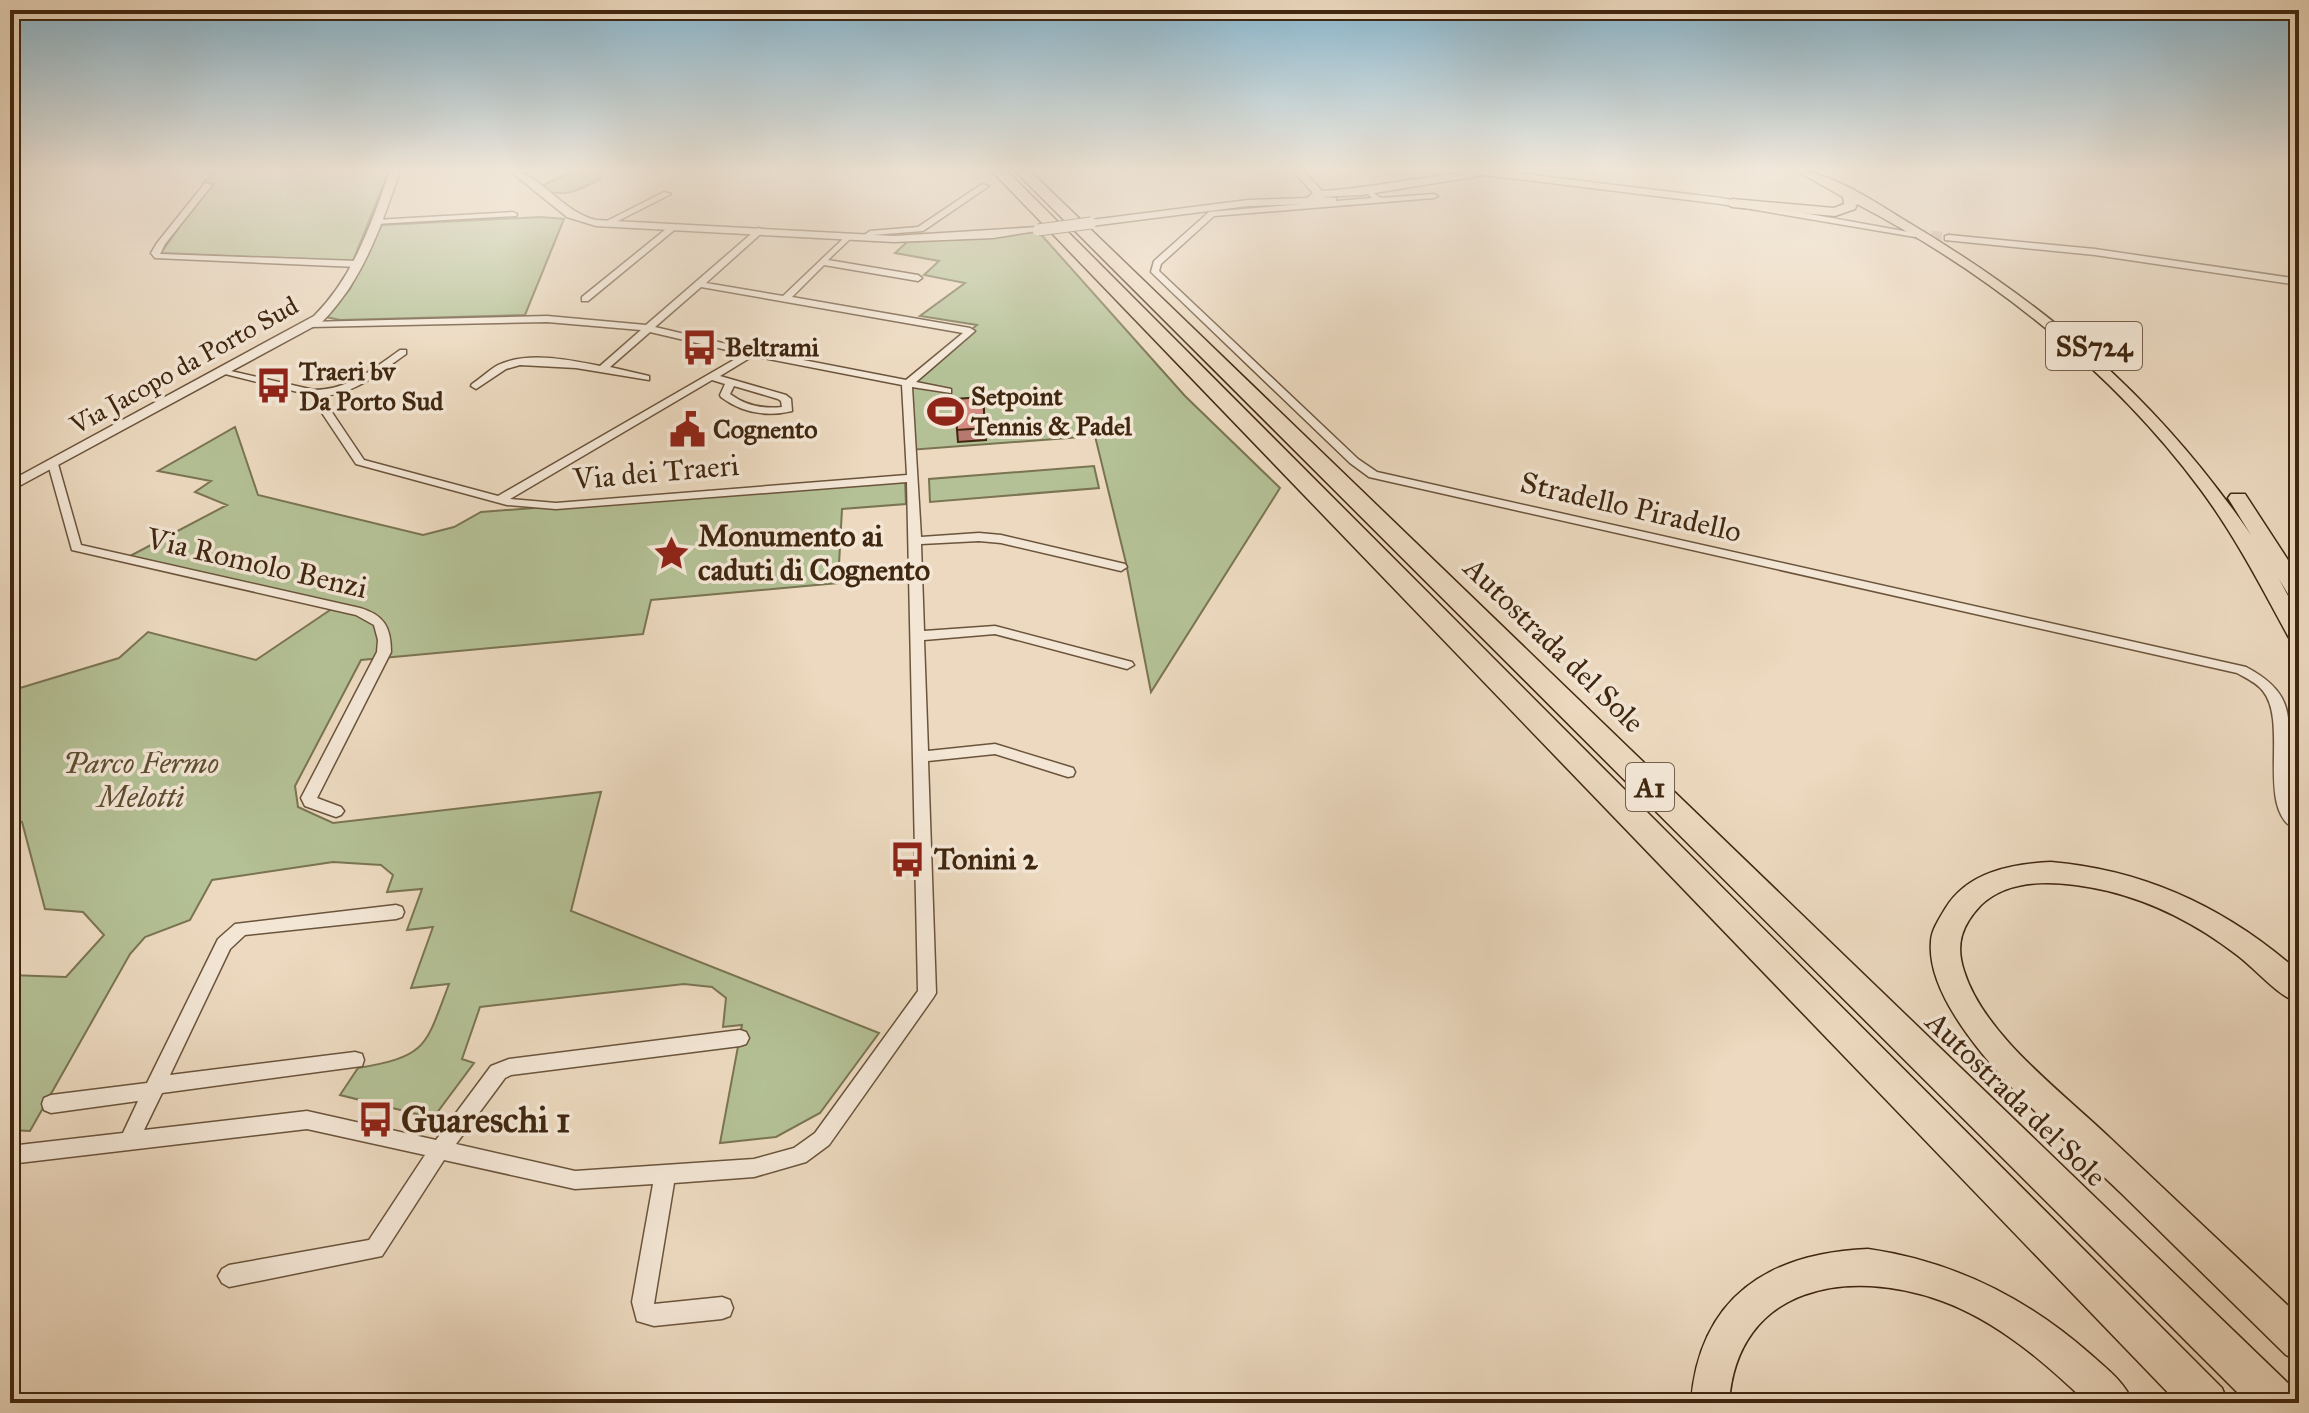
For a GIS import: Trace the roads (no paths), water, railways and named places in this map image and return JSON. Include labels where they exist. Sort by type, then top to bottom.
[{"type":"highway","name":"Autostrada del Sole","points":[[1050,237],[2207,1403]]},
{"type":"highway","name":"Autostrada del Sole","points":[[1089,237],[2278,1403]]},
{"type":"highway","name":"SS724","points":[[1922,237],[1979,270],[2070,339],[2121,386],[2186,456],[2221,501],[2253,551],[2299,636]]},
{"type":"highway","name":"SS724","points":[[1938,237],[2043,306],[2125,373],[2166,413],[2240,501],[2299,594]]},
{"type":"highway","points":[[2299,990],[2255,951],[2205,918],[2154,895],[2108,880],[2025,873],[1990,884],[1968,898],[1953,919],[1945,942],[1952,978],[1970,1013],[2000,1054],[2299,1342]]},
{"type":"highway","points":[[1710,1403],[1714,1368],[1738,1319],[1756,1299],[1784,1280],[1815,1270],[1847,1266],[1881,1267],[1917,1274],[1983,1301],[2065,1358],[2111,1400]]},
{"type":"street","points":[[166,237],[155,253],[158,256],[357,264]]},
{"type":"street","name":"Via Jacopo da Porto Sud","points":[[10,487],[310,324],[334,303],[369,237]]},
{"type":"street","points":[[585,299],[662,237]]},
{"type":"street","points":[[603,368],[753,237]]},
{"type":"street","points":[[826,237],[964,237]]},
{"type":"street","name":"Stradello Piradello","points":[[1186,237],[1157,263],[1155,272],[1354,461],[1373,475],[2241,670],[2266,686],[2280,706],[2283,803],[2299,825]]},
{"type":"street","points":[[1949,238],[2095,252],[2299,282]]},
{"type":"street","points":[[786,298],[845,239]]},
{"type":"street","points":[[822,262],[918,278]]},
{"type":"street","points":[[699,284],[970,331],[907,384]]},
{"type":"street","points":[[310,324],[547,319],[646,328],[752,353],[947,391]]},
{"type":"street","points":[[222,372],[328,394],[348,388],[403,352]]},
{"type":"street","name":"Via dei Traeri","points":[[500,500],[752,353]]},
{"type":"street","points":[[476,386],[506,365],[515,364],[603,368],[645,378]]},
{"type":"street","points":[[712,377],[786,399],[788,409],[755,410],[731,400],[725,395],[732,383]]},
{"type":"street","points":[[10,1155],[307,1120],[575,1180],[754,1168],[799,1156],[822,1139],[927,993],[913,478],[907,384]]},
{"type":"street","name":"Via dei Traeri","points":[[314,393],[360,462],[500,500],[556,506],[913,478]]},
{"type":"street","name":"Via Romolo Benzi","points":[[53,464],[76,547],[339,607],[377,619],[383,627],[384,652],[309,798],[310,802],[336,811]]},
{"type":"street","points":[[915,541],[979,537],[1001,539],[1121,567]]},
{"type":"street","points":[[917,636],[995,630],[1127,665]]},
{"type":"street","points":[[920,757],[995,749],[1068,772]]},
{"type":"street","points":[[129,1140],[224,944],[232,935],[241,929],[396,912]]},
{"type":"street","points":[[229,1276],[375,1249],[441,1148],[498,1072],[509,1067],[740,1038]]},
{"type":"street","points":[[51,1104],[355,1060]]},
{"type":"street","points":[[665,1175],[643,1302],[645,1313],[654,1315],[722,1308]]},
{"type":"tunnel","points":[[1940,237],[1949,238]]},
{"type":"place","name":"Beltrami","points":[[699,347]]},
{"type":"place","name":"Traeri bv Da Porto Sud","points":[[273,386]]},
{"type":"place","name":"Setpoint Tennis & Padel","points":[[945,411]]},
{"type":"place","name":"Cognento","points":[[687,429]]},
{"type":"place","name":"Monumento ai caduti di Cognento","points":[[672,553]]},
{"type":"place","name":"Tonini 2","points":[[908,859]]},
{"type":"place","name":"Guareschi 1","points":[[375,1119]]},
{"type":"park label","name":"Parco Fermo Melotti","points":[[141,780]]}]
